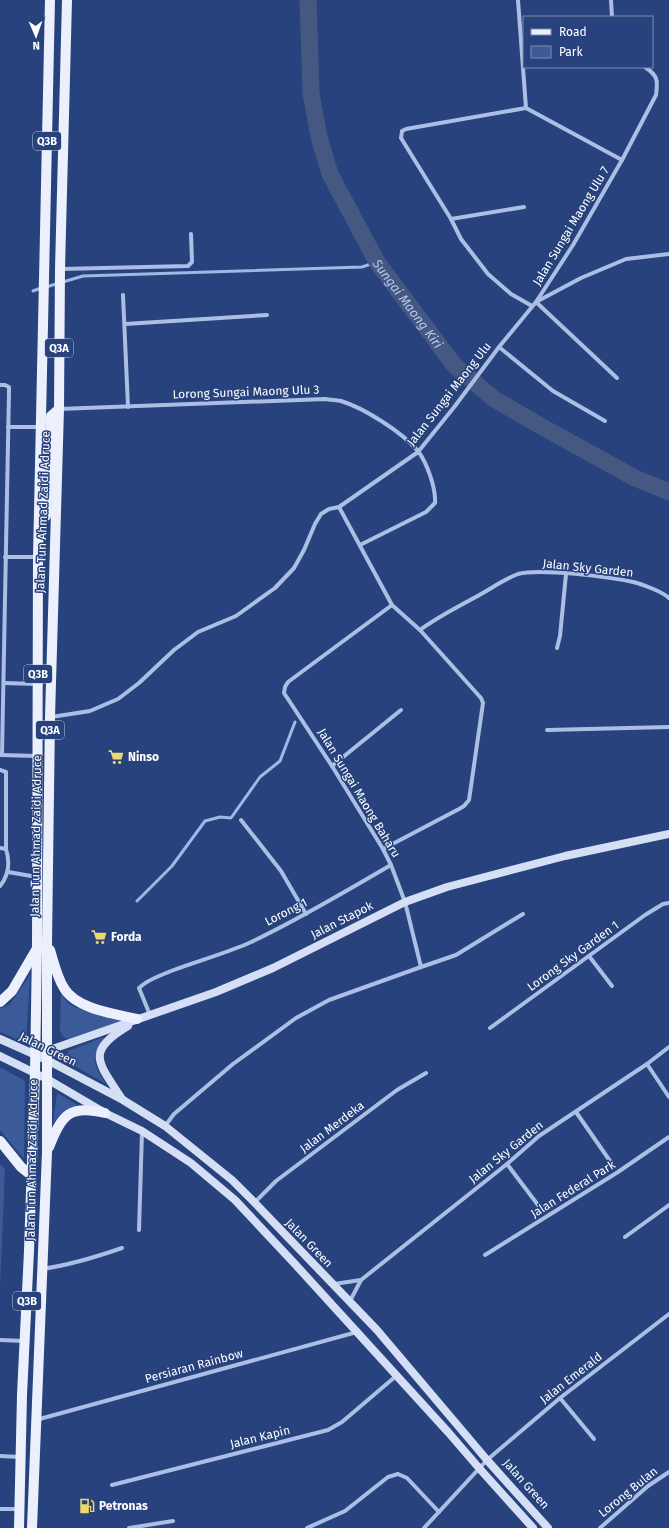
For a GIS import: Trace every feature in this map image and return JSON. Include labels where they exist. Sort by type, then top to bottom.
[{"type":"main road","name":"Jalan Tun Ahmad Zaidi Adruce","points":[[19,1528],[24,1341],[29,1251],[35,1073],[37,948],[38,557],[50,0]]},
{"type":"main road","name":"Jalan Tun Ahmad Zaidi Adruce","points":[[32,1528],[47,1152],[47,943],[50,718],[67,0]]},
{"type":"main road","points":[[38,557],[42,550],[45,538],[50,416],[58,410]]},
{"type":"main road","name":"Jalan Stapok","points":[[35,1055],[47,1056],[144,1017],[216,992],[273,968],[405,902],[447,887],[529,865],[669,834]]},
{"type":"main road","points":[[47,943],[64,989],[71,997],[80,1003],[108,1013],[144,1017]]},
{"type":"main road","points":[[0,1002],[12,991],[37,948]]},
{"type":"main road","points":[[123,1100],[102,1066],[100,1061],[100,1049],[104,1043],[119,1032],[144,1017]]},
{"type":"main road","name":"Jalan Green","points":[[0,1039],[35,1055]]},
{"type":"main road","name":"Jalan Green","points":[[0,1056],[47,1079],[104,1113],[142,1131],[191,1163],[235,1200],[448,1432],[533,1528]]},
{"type":"main road","name":"Jalan Green","points":[[47,1056],[165,1126],[232,1180],[382,1336],[487,1460],[548,1528]]},
{"type":"main road","points":[[47,1152],[58,1127],[70,1113],[78,1110],[89,1109],[104,1113]]},
{"type":"main road","points":[[0,1141],[21,1167],[31,1175]]},
{"type":"street","points":[[518,0],[523,68]]},
{"type":"street","points":[[611,0],[612,16]]},
{"type":"street","points":[[523,68],[526,108]]},
{"type":"street","name":"Jalan Sungai Maong Ulu 7","points":[[536,302],[574,245],[622,160],[656,95],[658,83],[654,74],[646,68]]},
{"type":"street","points":[[532,306],[511,294],[488,274],[461,239],[451,219],[401,138],[402,131],[406,129],[526,108],[622,160]]},
{"type":"street","points":[[451,219],[524,207]]},
{"type":"street","points":[[60,278],[188,266],[192,262],[191,234]]},
{"type":"street","name":"Jalan Sungai Maong Ulu","points":[[50,718],[90,711],[118,699],[139,683],[174,650],[198,632],[236,616],[276,588],[294,568],[321,514],[329,509],[339,507],[418,452],[455,406],[498,347],[536,302],[581,278],[626,259],[669,254]]},
{"type":"street","points":[[123,295],[128,407]]},
{"type":"street","points":[[536,302],[617,378]]},
{"type":"street","points":[[125,324],[268,315]]},
{"type":"street","points":[[498,347],[552,391],[605,421]]},
{"type":"street","points":[[0,385],[9,387],[4,683],[1,755],[37,756]]},
{"type":"street","name":"Lorong Sungai Maong Ulu 3","points":[[58,410],[325,399],[340,401],[378,419],[397,433],[418,452]]},
{"type":"street","points":[[8,427],[41,427]]},
{"type":"street","points":[[360,545],[426,512],[435,503],[435,489],[418,452]]},
{"type":"street","points":[[339,507],[392,605],[420,630],[484,702],[469,800],[459,809],[383,849]]},
{"type":"street","points":[[5,557],[38,557]]},
{"type":"street","name":"Jalan Sky Garden","points":[[420,630],[518,575],[531,572],[566,574],[634,582],[669,598]]},
{"type":"street","points":[[557,648],[560,636],[566,574]]},
{"type":"street","points":[[0,601],[5,601]]},
{"type":"street","name":"Jalan Sungai Maong Baharu","points":[[392,605],[288,682],[284,693],[332,766],[383,849],[391,865],[405,902],[421,967]]},
{"type":"street","points":[[4,683],[38,684]]},
{"type":"street","points":[[332,766],[402,710]]},
{"type":"street","points":[[547,730],[669,727]]},
{"type":"street","points":[[0,770],[6,772],[6,848],[8,856],[8,872],[0,886]]},
{"type":"street","points":[[241,820],[281,871],[306,914]]},
{"type":"street","points":[[0,848],[6,848]]},
{"type":"street","name":"Lorong 1","points":[[144,1017],[139,988],[151,980],[248,943],[306,914],[391,865]]},
{"type":"street","points":[[8,872],[37,877]]},
{"type":"street","name":"Lorong Sky Garden 1","points":[[490,1028],[654,908],[669,903]]},
{"type":"street","points":[[165,1126],[174,1114],[233,1064],[296,1018],[329,1000],[456,955],[523,914]]},
{"type":"street","points":[[589,956],[612,986]]},
{"type":"street","name":"Jalan Sky Garden","points":[[350,1301],[361,1280],[507,1164],[539,1136],[647,1064],[669,1047]]},
{"type":"street","points":[[647,1064],[669,1097]]},
{"type":"street","name":"Jalan Merdeka","points":[[254,1202],[276,1181],[397,1090],[426,1073]]},
{"type":"street","points":[[576,1112],[610,1161]]},
{"type":"street","points":[[139,1230],[142,1131]]},
{"type":"street","name":"Jalan Federal Park","points":[[485,1255],[618,1172],[669,1138]]},
{"type":"street","points":[[507,1164],[538,1205]]},
{"type":"street","points":[[625,1237],[669,1205]]},
{"type":"street","points":[[42,1269],[64,1266],[122,1248]]},
{"type":"street","points":[[333,1284],[361,1280]]},
{"type":"street","name":"Jalan Emerald","points":[[424,1528],[487,1460],[560,1398],[669,1314]]},
{"type":"street","name":"Persiaran Rainbow","points":[[36,1420],[357,1332]]},
{"type":"street","points":[[0,1340],[24,1341]]},
{"type":"street","name":"Jalan Kapin","points":[[112,1485],[328,1430],[342,1422],[396,1376]]},
{"type":"street","points":[[560,1398],[594,1439]]},
{"type":"street","points":[[0,1456],[20,1457]]},
{"type":"street","name":"Lorong Bulan","points":[[600,1528],[648,1486],[669,1472]]},
{"type":"street","points":[[307,1528],[345,1512],[388,1477],[398,1474],[407,1478],[439,1512]]},
{"type":"street","points":[[0,1509],[20,1509]]},
{"type":"street","points":[[129,1528],[173,1521]]},
{"type":"green space","points":[[30,975],[26,1043],[0,1032],[0,1009],[10,1004]]},
{"type":"green space","points":[[61,993],[68,1003],[74,1007],[124,1022],[71,1040],[63,1037],[60,1031]]},
{"type":"green space","points":[[104,1037],[97,1051],[95,1061],[106,1084],[73,1065],[67,1058],[68,1051]]},
{"type":"green space","points":[[0,1067],[25,1081],[24,1159],[0,1130]]},
{"type":"green space","points":[[57,1093],[78,1105],[63,1111],[53,1123]]},
{"type":"green space","points":[[0,1164],[5,1169],[0,1288]]},
{"type":"waterway","name":"Sungai Maong Kiri","points":[[308,0],[311,93],[319,137],[330,174],[377,262],[454,365],[494,399],[635,478],[669,492]]},
{"type":"waterway","points":[[46,287],[83,276],[362,267],[377,262]]},
{"type":"waterway","points":[[33,291],[41,288]]},
{"type":"waterway","points":[[137,901],[172,866],[205,821],[220,817],[231,818],[260,777],[280,761],[295,722]]},
{"type":"place","name":"Ninso","points":[[116,757]]},
{"type":"place","name":"Forda","points":[[99,937]]},
{"type":"place","name":"Petronas","points":[[87,1506]]}]
